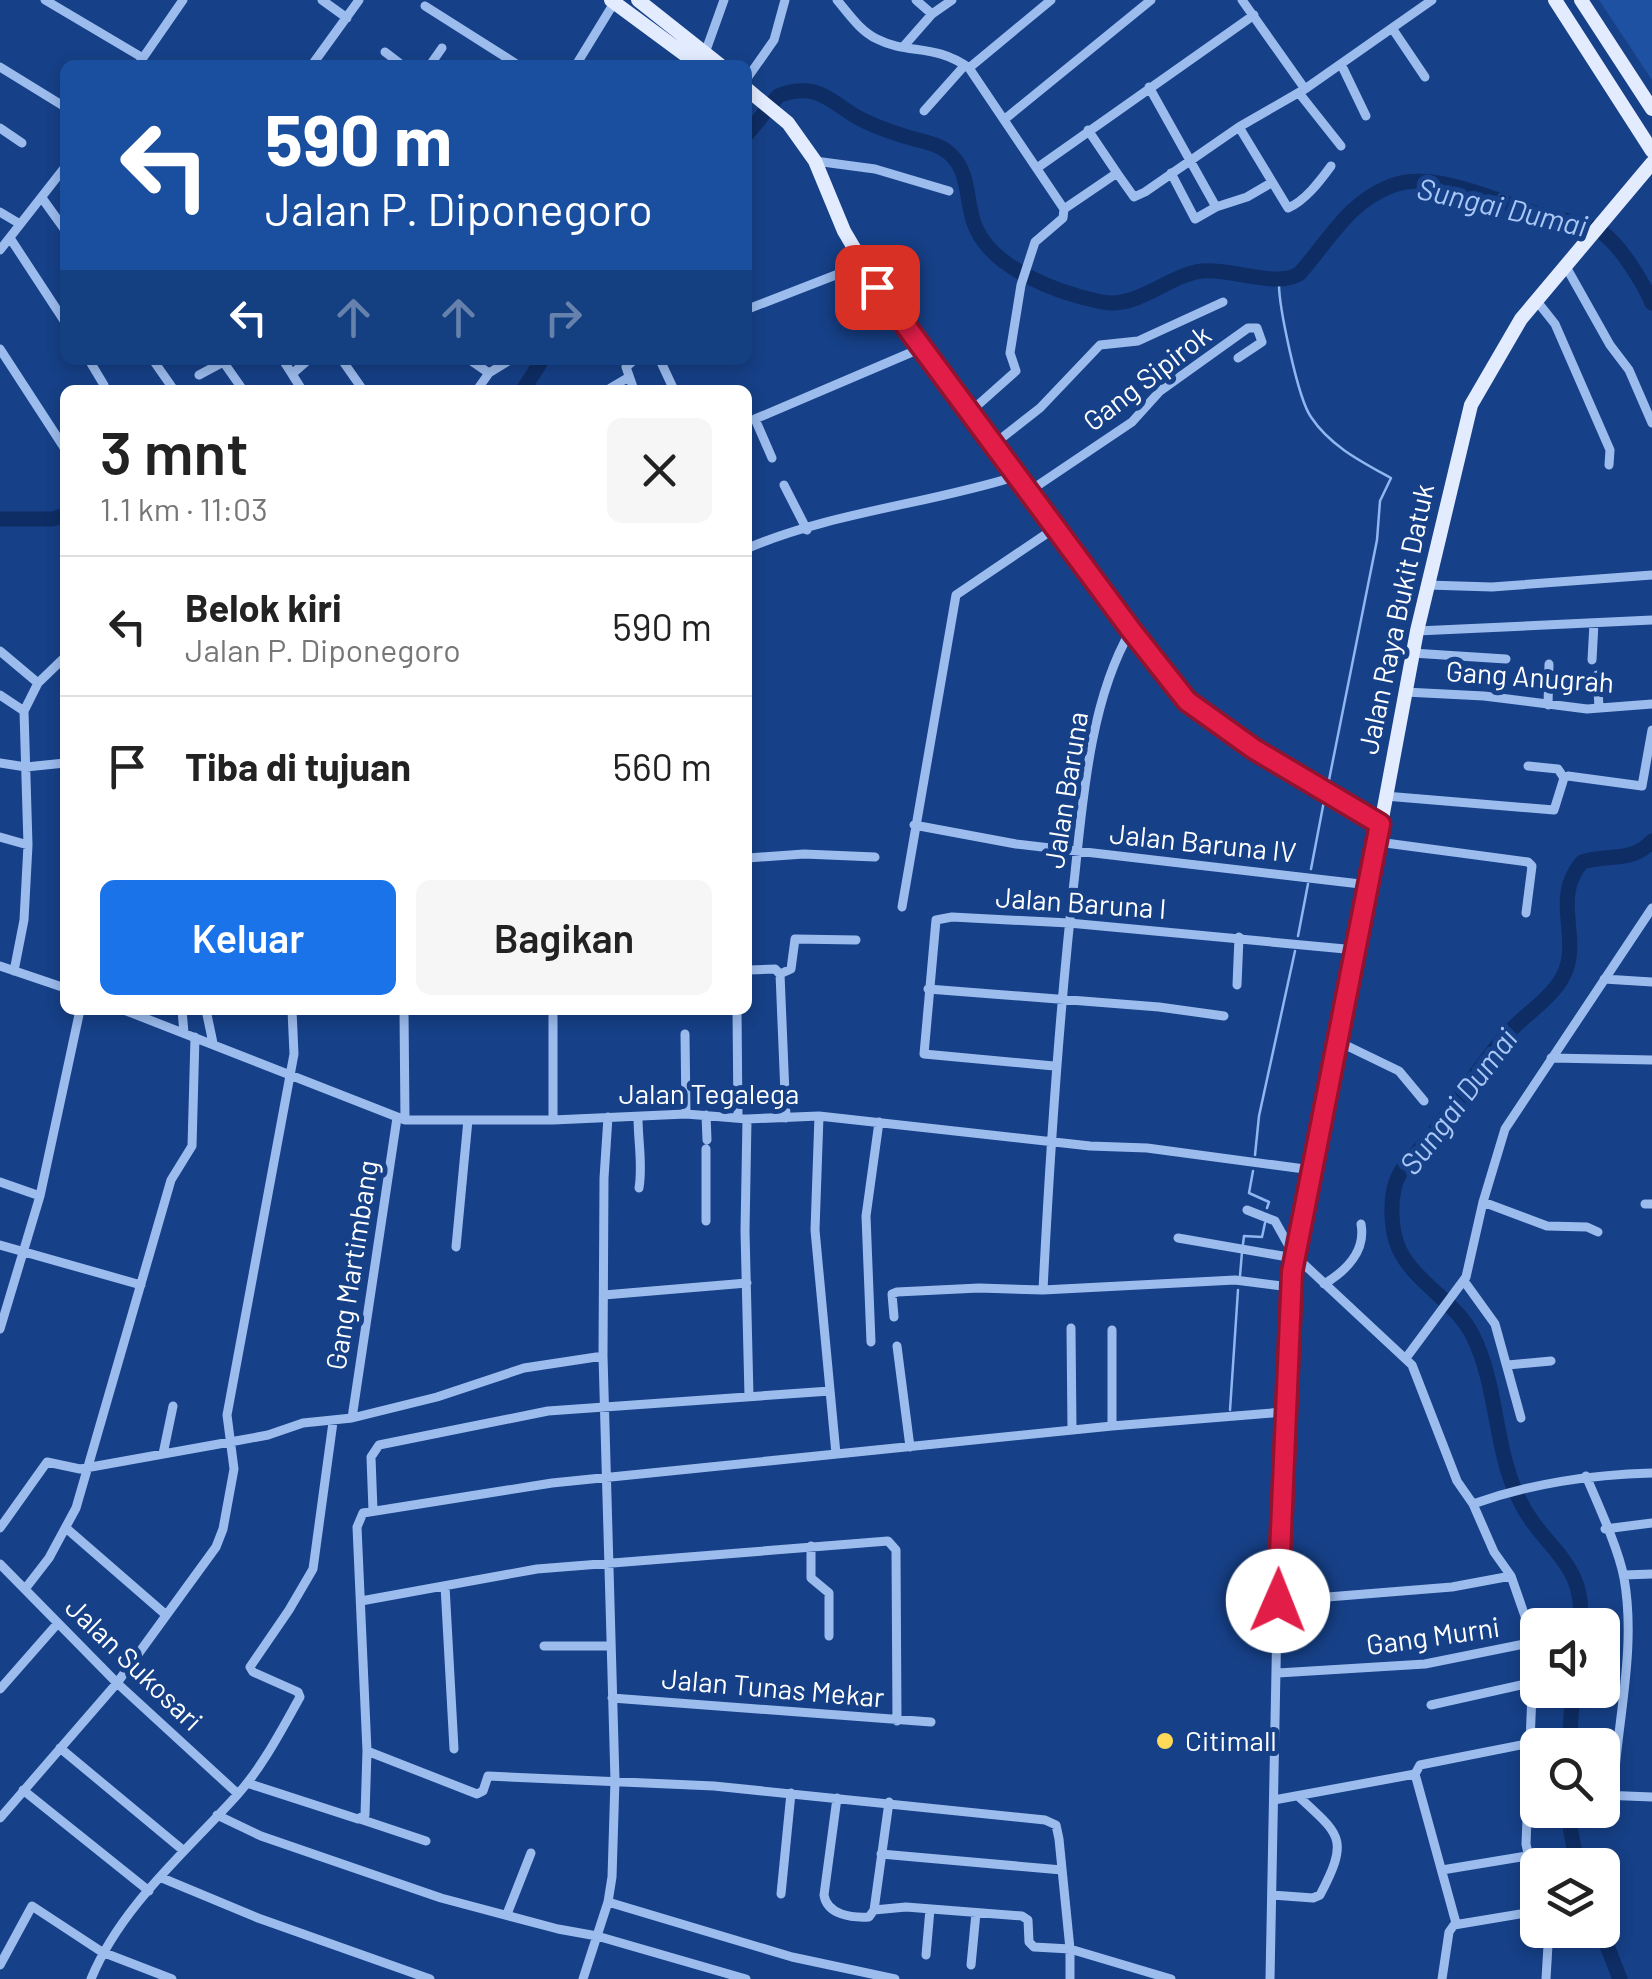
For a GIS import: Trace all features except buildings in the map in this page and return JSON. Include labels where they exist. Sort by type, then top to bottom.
[{"type":"main road","points":[[638,0],[702,59]]},
{"type":"main road","points":[[1555,0],[1652,152]]},
{"type":"main road","points":[[1581,0],[1652,110]]},
{"type":"main road","points":[[612,1],[702,59]]},
{"type":"main road","points":[[752,94],[778,114],[815,161],[844,230],[877,287],[1131,630],[1198,711],[1380,824]]},
{"type":"main road","name":"Jalan Raya Bukit Datuk","points":[[1380,824],[1412,653],[1471,405],[1502,346],[1536,300],[1652,163]]},
{"type":"street","points":[[46,0],[138,60]]},
{"type":"street","points":[[141,60],[184,0]]},
{"type":"street","points":[[322,0],[347,18]]},
{"type":"street","points":[[316,60],[359,0]]},
{"type":"street","points":[[702,59],[724,0]]},
{"type":"street","points":[[752,71],[774,40],[785,0]]},
{"type":"street","points":[[837,0],[872,36],[902,47],[934,51],[967,66],[1064,209],[1063,218],[1039,237],[1020,285],[1010,354],[1016,371],[970,412]]},
{"type":"street","points":[[916,0],[932,14]]},
{"type":"street","points":[[902,47],[932,14],[952,0]]},
{"type":"street","points":[[924,111],[967,66],[1051,0]]},
{"type":"street","points":[[1005,119],[1151,0]]},
{"type":"street","points":[[1242,0],[1341,146]]},
{"type":"street","points":[[1088,130],[1134,197],[1239,127],[1302,91],[1432,0]]},
{"type":"street","points":[[579,60],[612,1]]},
{"type":"street","points":[[425,6],[510,60]]},
{"type":"street","points":[[1037,168],[1254,16]]},
{"type":"street","points":[[1392,28],[1425,76]]},
{"type":"street","points":[[434,60],[442,48]]},
{"type":"street","points":[[385,52],[395,60]]},
{"type":"street","points":[[1340,64],[1366,116]]},
{"type":"street","points":[[0,67],[60,104]]},
{"type":"street","points":[[1149,87],[1216,208]]},
{"type":"street","points":[[1239,127],[1285,206],[1290,208],[1331,166]]},
{"type":"street","points":[[0,128],[22,143]]},
{"type":"street","points":[[815,161],[876,170],[950,191]]},
{"type":"street","points":[[1064,209],[1118,173]]},
{"type":"street","points":[[1171,173],[1195,219],[1271,183]]},
{"type":"street","points":[[0,250],[60,177]]},
{"type":"street","points":[[42,198],[60,223]]},
{"type":"street","points":[[0,212],[20,224]]},
{"type":"street","points":[[10,238],[60,314]]},
{"type":"street","points":[[752,307],[864,264]]},
{"type":"street","points":[[1566,265],[1628,370],[1652,424]]},
{"type":"street","points":[[1536,300],[1555,324],[1610,450],[1609,465]]},
{"type":"street","points":[[994,444],[1040,408],[1100,345],[1138,341],[1223,302]]},
{"type":"street","name":"Gang Sipirok","points":[[1028,492],[1132,422],[1155,396],[1248,328],[1256,328],[1262,342],[1238,358]]},
{"type":"street","points":[[0,348],[60,441]]},
{"type":"street","points":[[772,458],[755,419],[924,348]]},
{"type":"street","points":[[92,365],[104,385]]},
{"type":"street","points":[[198,374],[216,365]]},
{"type":"street","points":[[286,365],[299,385]]},
{"type":"street","points":[[292,374],[302,365]]},
{"type":"street","points":[[477,365],[488,373]]},
{"type":"street","points":[[480,385],[488,373],[502,365]]},
{"type":"street","points":[[628,365],[632,385]]},
{"type":"street","points":[[615,385],[629,377]]},
{"type":"street","points":[[752,547],[834,520],[966,492],[1017,476]]},
{"type":"street","points":[[784,485],[807,530]]},
{"type":"street","points":[[902,907],[956,596],[1055,528]]},
{"type":"street","points":[[1427,584],[1492,587],[1652,575]]},
{"type":"street","points":[[1417,631],[1652,620]]},
{"type":"street","points":[[1592,660],[1594,623]]},
{"type":"street","name":"Jalan Baruna","points":[[1042,1290],[1054,1066],[1086,781],[1101,710],[1119,652],[1131,630]]},
{"type":"street","points":[[0,650],[38,683]]},
{"type":"street","points":[[1412,653],[1506,660]]},
{"type":"street","points":[[14,972],[24,920],[28,845],[24,711],[38,683],[60,661]]},
{"type":"street","points":[[1548,705],[1550,664]]},
{"type":"street","points":[[1597,675],[1598,707]]},
{"type":"street","name":"Gang Anugrah","points":[[1404,692],[1484,696],[1548,705],[1651,704]]},
{"type":"street","points":[[0,695],[24,711]]},
{"type":"street","points":[[1564,778],[1576,776],[1642,786],[1652,727],[1651,704]]},
{"type":"street","points":[[0,763],[26,767],[60,764]]},
{"type":"street","points":[[1528,766],[1558,770],[1564,778]]},
{"type":"street","points":[[1385,796],[1552,810],[1556,808],[1564,778]]},
{"type":"street","name":"Jalan Raya Bukit Datuk","points":[[1270,1979],[1290,1287],[1380,824]]},
{"type":"street","name":"Jalan Baruna IV","points":[[914,825],[968,837],[1077,852],[1369,884]]},
{"type":"street","points":[[0,837],[28,845]]},
{"type":"street","points":[[1378,842],[1528,862],[1532,866],[1526,913]]},
{"type":"street","points":[[752,858],[804,854],[875,857]]},
{"type":"street","points":[[1406,1358],[1464,1281],[1506,1129],[1651,912]]},
{"type":"street","name":"Jalan Baruna I","points":[[1054,1066],[924,1054],[934,924],[939,918],[1069,922],[1356,950]]},
{"type":"street","points":[[1237,985],[1239,937]]},
{"type":"street","points":[[780,974],[791,969],[795,940],[856,940]]},
{"type":"street","points":[[0,966],[60,986]]},
{"type":"street","points":[[752,970],[776,969],[780,974],[786,1118]]},
{"type":"street","points":[[1604,979],[1652,982]]},
{"type":"street","points":[[928,989],[1224,1016]]},
{"type":"street","points":[[0,1330],[40,1196],[79,1015]]},
{"type":"street","name":"Jalan Tegalega","points":[[137,1015],[401,1119],[819,1116],[1050,1142],[1147,1148],[1312,1170]]},
{"type":"street","points":[[182,1015],[184,1033]]},
{"type":"street","points":[[207,1015],[213,1044]]},
{"type":"street","points":[[0,1818],[116,1683],[220,1537],[234,1469],[227,1415],[294,1054],[292,1015]]},
{"type":"street","name":"Gang Martimbang","points":[[352,1418],[401,1119],[404,1015]]},
{"type":"street","points":[[553,1120],[554,1015]]},
{"type":"street","points":[[736,1015],[743,1118],[749,1396]]},
{"type":"street","points":[[685,1034],[686,1114]]},
{"type":"street","points":[[25,1588],[76,1508],[173,1175],[192,1146],[196,1037]]},
{"type":"street","points":[[1337,1041],[1398,1071],[1424,1101]]},
{"type":"street","points":[[1551,1058],[1652,1060]]},
{"type":"street","points":[[706,1115],[706,1220]]},
{"type":"street","points":[[819,1116],[814,1230],[836,1454]]},
{"type":"street","points":[[583,1979],[608,1902],[615,1780],[603,1356],[608,1117]]},
{"type":"street","points":[[638,1117],[642,1169],[639,1188]]},
{"type":"street","points":[[456,1248],[468,1120]]},
{"type":"street","points":[[871,1342],[866,1216],[879,1122]]},
{"type":"street","points":[[0,1182],[40,1196]]},
{"type":"street","points":[[1483,1202],[1548,1226],[1586,1227],[1598,1232]]},
{"type":"street","points":[[1246,1210],[1275,1221],[1294,1257],[1406,1358],[1416,1372],[1457,1481],[1511,1576],[1522,1608]]},
{"type":"street","points":[[1324,1284],[1352,1263],[1362,1234],[1361,1224]]},
{"type":"street","points":[[1178,1238],[1294,1257]]},
{"type":"street","points":[[0,1245],[141,1285]]},
{"type":"street","points":[[894,1317],[895,1292],[1042,1290],[1235,1280],[1290,1287]]},
{"type":"street","points":[[1464,1281],[1495,1324],[1522,1418]]},
{"type":"street","points":[[604,1295],[747,1283]]},
{"type":"street","points":[[1071,1328],[1072,1430]]},
{"type":"street","points":[[1112,1330],[1112,1426]]},
{"type":"street","points":[[897,1346],[910,1447]]},
{"type":"street","points":[[0,1528],[44,1464],[80,1468],[268,1435],[302,1423],[333,1422],[437,1398],[511,1371],[603,1356]]},
{"type":"street","points":[[1508,1364],[1551,1361]]},
{"type":"street","points":[[373,1511],[371,1457],[379,1445],[483,1422],[606,1405],[830,1391]]},
{"type":"street","points":[[163,1454],[174,1406]]},
{"type":"street","points":[[360,1819],[366,1812],[367,1751],[357,1527],[361,1515],[606,1478],[1284,1412]]},
{"type":"street","points":[[91,1979],[102,1952],[149,1891],[247,1783],[300,1697],[298,1692],[250,1669],[313,1569],[333,1422]]},
{"type":"street","points":[[1473,1504],[1527,1486],[1586,1476],[1652,1473]]},
{"type":"street","points":[[1586,1476],[1624,1574],[1624,1710],[1620,1728]]},
{"type":"street","points":[[1606,1529],[1652,1524]]},
{"type":"street","points":[[66,1528],[166,1614]]},
{"type":"street","points":[[362,1601],[538,1569],[884,1540],[896,1547],[897,1721]]},
{"type":"street","points":[[811,1546],[812,1578],[829,1593],[829,1636]]},
{"type":"street","name":"Jalan Sukosari","points":[[0,1564],[116,1683],[238,1794]]},
{"type":"street","points":[[1624,1574],[1652,1574]]},
{"type":"street","points":[[1278,1601],[1452,1587],[1511,1576]]},
{"type":"street","points":[[445,1586],[454,1749]]},
{"type":"street","points":[[0,1689],[58,1623]]},
{"type":"street","name":"Gang Murni","points":[[1278,1673],[1425,1664],[1520,1645]]},
{"type":"street","points":[[544,1646],[609,1646]]},
{"type":"street","points":[[1431,1705],[1520,1685]]},
{"type":"street","name":"Jalan Tunas Mekar","points":[[612,1698],[930,1722]]},
{"type":"street","points":[[1456,1923],[1415,1774],[1420,1765],[1520,1744]]},
{"type":"street","points":[[60,1748],[184,1850]]},
{"type":"street","points":[[367,1751],[477,1794],[488,1776],[615,1780],[889,1802],[1051,1822],[1057,1828],[1070,1979]]},
{"type":"street","points":[[1274,1800],[1415,1774]]},
{"type":"street","points":[[247,1783],[426,1841]]},
{"type":"street","points":[[24,1790],[149,1891]]},
{"type":"street","points":[[781,1894],[791,1794]]},
{"type":"street","points":[[1272,1894],[1317,1897],[1323,1891],[1338,1846],[1334,1829],[1298,1796]]},
{"type":"street","points":[[1620,1796],[1652,1797]]},
{"type":"street","points":[[838,1798],[825,1902],[837,1912],[856,1917],[869,1917],[874,1910],[889,1802]]},
{"type":"street","points":[[217,1815],[249,1831],[466,1905],[597,1936],[746,1979]]},
{"type":"street","points":[[507,1914],[531,1853]]},
{"type":"street","points":[[881,1854],[1062,1870]]},
{"type":"street","points":[[1442,1870],[1520,1857]]},
{"type":"street","points":[[162,1878],[424,1978]]},
{"type":"street","points":[[608,1902],[857,1975],[895,1979]]},
{"type":"street","points":[[0,1965],[30,1906],[102,1952],[164,1978]]},
{"type":"street","points":[[874,1910],[930,1908],[1024,1917],[1028,1920],[1032,1946],[1070,1949],[1170,1979]]},
{"type":"street","points":[[926,1955],[930,1908]]},
{"type":"street","points":[[971,1965],[976,1913]]},
{"type":"street","points":[[1442,1979],[1450,1932],[1456,1923],[1520,1914]]},
{"type":"street","points":[[1546,1979],[1548,1948]]},
{"type":"shaded area","points":[[1599,0],[1652,0],[1652,80]]},
{"type":"waterway","name":"Sungai Dumai","points":[[752,128],[778,96],[808,91],[827,97],[872,125],[941,148],[961,170],[973,220],[993,252],[1026,276],[1102,302],[1128,301],[1202,271],[1289,278],[1299,274],[1362,202],[1391,186],[1426,182],[1465,189],[1598,230],[1622,252],[1652,303]]},
{"type":"waterway","points":[[1279,281],[1290,351],[1311,417],[1337,445],[1391,478],[1380,501],[1377,540],[1328,785]]},
{"type":"waterway","name":"Sungai Dumai","points":[[526,385],[539,365]]},
{"type":"waterway","name":"Sungai Dumai","points":[[0,519],[60,517]]},
{"type":"waterway","points":[[1311,869],[1324,801]]},
{"type":"waterway","name":"Sungai Dumai","points":[[1580,1608],[1570,1571],[1530,1518],[1511,1481],[1487,1375],[1472,1334],[1406,1261],[1394,1232],[1392,1201],[1406,1164],[1433,1134],[1499,1043],[1559,983],[1570,953],[1568,892],[1582,862],[1628,855],[1652,841]]},
{"type":"waterway","points":[[1298,936],[1308,884]]},
{"type":"waterway","points":[[1255,1155],[1259,1116],[1295,951]]},
{"type":"waterway","points":[[1253,1171],[1249,1193],[1269,1202],[1267,1208]]},
{"type":"waterway","points":[[1243,1244],[1244,1236],[1262,1237],[1265,1223]]},
{"type":"waterway","points":[[1240,1276],[1242,1252]]},
{"type":"waterway","points":[[1230,1410],[1238,1290]]},
{"type":"waterway","name":"Sungai Dumai","points":[[1570,1728],[1572,1708]]},
{"type":"waterway","name":"Sungai Dumai","points":[[1570,1828],[1574,1848]]},
{"type":"waterway","name":"Sungai Dumai","points":[[1608,1948],[1620,1979]]},
{"type":"place","name":"Citimall","points":[[1165,1741]]},
{"type":"route","points":[[877,287],[1187,701],[1254,749],[1380,824],[1294,1255],[1286,1353],[1278,1601]]}]
